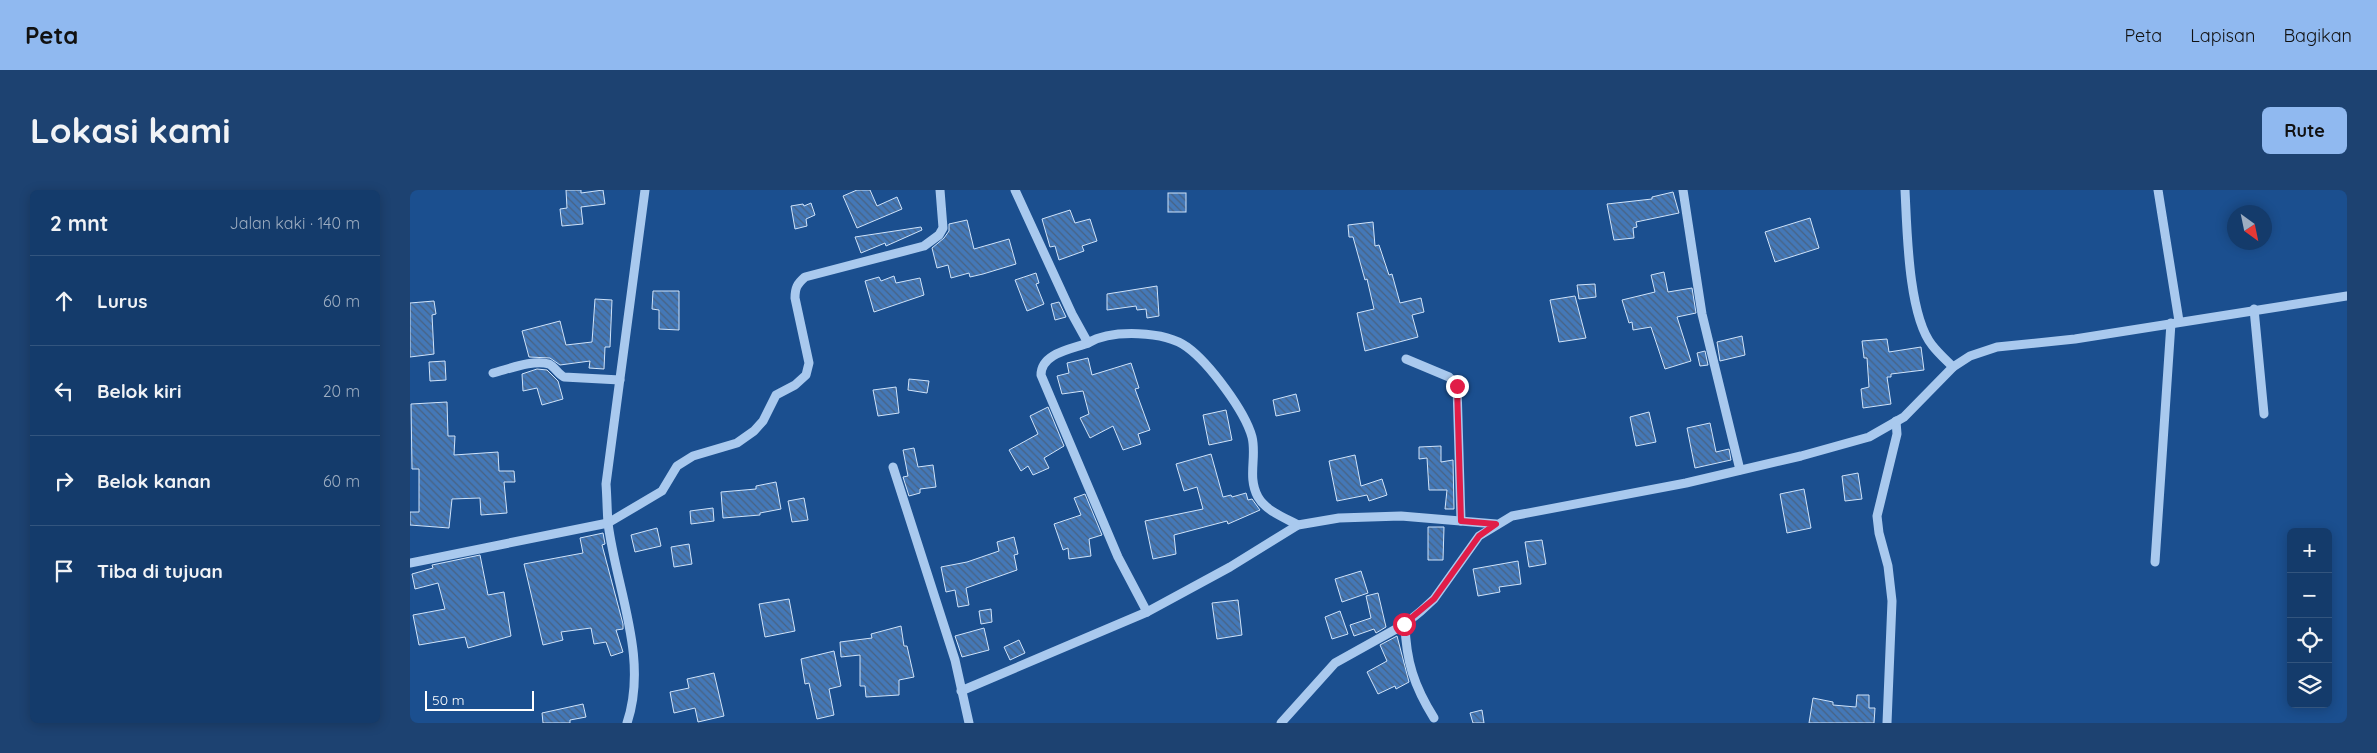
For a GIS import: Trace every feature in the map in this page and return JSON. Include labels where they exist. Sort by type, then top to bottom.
[{"type":"street","points":[[627,723],[633,706],[634,662],[608,523],[606,484],[645,190]]},
{"type":"street","points":[[410,563],[608,523],[662,491],[677,466],[693,456],[737,443],[754,431],[762,421],[776,395],[795,385],[806,375],[808,370],[809,363],[795,298],[795,290],[798,283],[805,277],[924,246],[932,242],[939,235],[942,228],[940,190]]},
{"type":"street","points":[[1015,190],[1072,314],[1088,343]]},
{"type":"street","points":[[1683,190],[1702,314],[1740,470]]},
{"type":"street","points":[[1905,190],[1908,259],[1924,331],[1931,344],[1953,367]]},
{"type":"street","points":[[2155,562],[2175,322],[2158,190]]},
{"type":"street","points":[[1281,723],[1335,663],[1404,624],[1434,599],[1479,536],[1512,516],[1612,498],[1740,470],[1869,437],[1896,421],[1953,367],[1970,356],[1997,347],[2075,339],[2254,309],[2347,296]]},
{"type":"street","points":[[2254,309],[2264,414]]},
{"type":"street","points":[[1147,612],[1118,557],[1041,375],[1041,368],[1047,360],[1057,354],[1102,336],[1126,334],[1160,336],[1186,346],[1201,360],[1245,419],[1252,438],[1252,484],[1259,498],[1268,508],[1298,525]]},
{"type":"street","points":[[1406,359],[1449,377],[1457,386],[1461,521]]},
{"type":"street","points":[[494,373],[534,364],[544,364],[552,366],[564,378],[620,380]]},
{"type":"street","points":[[1887,723],[1892,601],[1888,566],[1879,533],[1877,516],[1897,434],[1896,421]]},
{"type":"street","points":[[893,467],[956,660],[969,723]]},
{"type":"street","points":[[961,691],[1147,612],[1230,567],[1298,525],[1339,518],[1401,516],[1496,524]]},
{"type":"street","points":[[1404,624],[1406,646],[1418,693],[1434,718]]},
{"type":"building","points":[[566,190],[581,190],[581,193],[603,190],[605,204],[581,207],[583,224],[562,226],[560,209],[567,208]]},
{"type":"building","points":[[857,190],[870,190],[877,206],[897,197],[902,209],[857,228],[843,196]]},
{"type":"building","points":[[1673,192],[1679,213],[1636,222],[1637,227],[1633,228],[1634,238],[1614,240],[1607,204],[1652,199],[1652,197]]},
{"type":"building","points":[[1168,193],[1186,193],[1186,212],[1168,212]]},
{"type":"building","points":[[811,203],[815,215],[806,219],[807,226],[795,229],[791,206],[803,204],[804,206]]},
{"type":"building","points":[[1070,210],[1075,223],[1090,219],[1097,241],[1082,246],[1084,251],[1059,260],[1055,246],[1050,247],[1042,219]]},
{"type":"building","points":[[1810,218],[1819,248],[1775,262],[1765,232]]},
{"type":"building","points":[[967,220],[974,249],[1009,239],[1016,264],[970,277],[969,273],[951,278],[948,265],[937,268],[932,248],[949,231],[949,224]]},
{"type":"building","points":[[1373,222],[1375,246],[1379,245],[1389,275],[1392,274],[1400,303],[1421,298],[1424,312],[1412,315],[1418,337],[1365,351],[1357,313],[1374,309],[1367,279],[1365,280],[1353,237],[1349,237],[1348,225]]},
{"type":"building","points":[[921,227],[922,230],[886,246],[885,243],[861,253],[855,237]]},
{"type":"building","points":[[1664,272],[1668,292],[1692,288],[1696,313],[1677,317],[1691,361],[1665,369],[1651,327],[1633,330],[1632,322],[1629,323],[1622,300],[1655,292],[1651,275]]},
{"type":"building","points":[[1036,273],[1039,283],[1036,284],[1044,304],[1027,311],[1015,280]]},
{"type":"building","points":[[894,276],[896,283],[920,278],[924,295],[874,312],[865,281],[879,277],[881,281]]},
{"type":"building","points":[[1595,284],[1596,297],[1579,299],[1577,285]]},
{"type":"building","points":[[1157,286],[1159,316],[1147,318],[1146,309],[1137,310],[1136,306],[1107,310],[1107,294]]},
{"type":"building","points":[[653,291],[679,291],[679,330],[659,329],[659,310],[652,309]]},
{"type":"building","points":[[1575,296],[1586,338],[1559,342],[1550,300]]},
{"type":"building","points":[[595,299],[612,300],[610,347],[605,347],[604,369],[589,368],[590,361],[560,365],[550,358],[529,357],[522,331],[560,321],[566,345],[592,342]]},
{"type":"building","points":[[434,301],[436,314],[432,315],[434,354],[410,357],[410,303]]},
{"type":"building","points":[[1059,302],[1066,317],[1055,320],[1051,304]]},
{"type":"building","points":[[1742,336],[1745,355],[1720,361],[1717,342]]},
{"type":"building","points":[[1887,339],[1889,352],[1921,347],[1924,370],[1891,374],[1891,377],[1887,377],[1891,404],[1863,408],[1861,389],[1869,387],[1867,358],[1864,358],[1862,341]]},
{"type":"building","points":[[1705,351],[1708,365],[1700,366],[1697,353]]},
{"type":"building","points":[[1088,358],[1092,375],[1131,363],[1139,388],[1135,389],[1150,430],[1138,434],[1141,444],[1123,450],[1113,426],[1090,438],[1080,418],[1089,414],[1083,391],[1062,394],[1057,376],[1069,373],[1067,363]]},
{"type":"building","points":[[445,361],[446,380],[430,381],[429,362]]},
{"type":"building","points":[[537,369],[547,370],[558,381],[563,399],[542,405],[537,388],[523,391],[522,374]]},
{"type":"building","points":[[909,379],[929,381],[927,393],[908,390]]},
{"type":"building","points":[[896,387],[899,413],[878,416],[873,390]]},
{"type":"building","points":[[1296,394],[1300,411],[1276,416],[1273,400]]},
{"type":"building","points":[[447,402],[448,436],[455,436],[454,455],[498,452],[499,471],[514,471],[515,482],[504,482],[507,513],[481,515],[480,498],[452,499],[449,528],[410,525],[410,512],[419,512],[419,469],[412,469],[411,404]]},
{"type":"building","points":[[1048,407],[1064,446],[1044,458],[1049,468],[1033,475],[1028,466],[1021,471],[1009,450],[1038,434],[1030,416]]},
{"type":"building","points":[[1226,410],[1232,440],[1209,445],[1203,415]]},
{"type":"building","points":[[1649,412],[1656,442],[1636,446],[1630,417]]},
{"type":"building","points":[[1710,423],[1716,452],[1729,449],[1731,460],[1695,468],[1687,428]]},
{"type":"building","points":[[1441,446],[1441,462],[1453,460],[1454,509],[1445,509],[1447,490],[1429,490],[1427,458],[1419,459],[1419,447]]},
{"type":"building","points":[[914,448],[918,467],[933,465],[936,487],[920,489],[920,493],[909,496],[903,477],[908,476],[903,450]]},
{"type":"building","points":[[1211,454],[1223,497],[1231,495],[1232,497],[1246,493],[1248,500],[1252,499],[1260,510],[1228,524],[1227,521],[1174,535],[1176,554],[1153,559],[1145,521],[1203,509],[1197,487],[1184,491],[1176,464]]},
{"type":"building","points":[[1355,455],[1361,486],[1382,479],[1387,495],[1369,501],[1367,495],[1337,501],[1329,461]]},
{"type":"building","points":[[1858,473],[1862,499],[1845,501],[1842,476]]},
{"type":"building","points":[[776,482],[781,509],[760,513],[760,515],[723,518],[721,492],[756,489],[756,486]]},
{"type":"building","points":[[1804,489],[1811,528],[1787,533],[1780,494]]},
{"type":"building","points":[[1085,494],[1102,535],[1089,539],[1091,556],[1069,559],[1068,548],[1063,550],[1054,524],[1081,515],[1074,498]]},
{"type":"building","points":[[804,498],[808,520],[792,522],[788,501]]},
{"type":"building","points":[[713,508],[714,521],[691,524],[690,511]]},
{"type":"building","points":[[1428,527],[1444,527],[1443,560],[1428,560]]},
{"type":"building","points":[[657,528],[661,546],[635,552],[631,535]]},
{"type":"building","points":[[603,533],[605,544],[602,545],[623,624],[623,629],[616,630],[623,652],[611,656],[606,642],[594,644],[591,628],[561,632],[563,640],[543,645],[524,564],[583,553],[580,538]]},
{"type":"building","points":[[1014,537],[1018,554],[1014,555],[1017,570],[966,588],[969,605],[958,607],[955,590],[946,592],[941,567],[967,562],[999,551],[997,542]]},
{"type":"building","points":[[1542,540],[1546,564],[1529,567],[1525,542]]},
{"type":"building","points":[[689,544],[692,564],[674,567],[671,547]]},
{"type":"building","points":[[480,555],[488,595],[504,592],[511,636],[468,648],[465,637],[419,645],[413,615],[445,609],[438,583],[415,589],[412,574],[433,568],[432,565]]},
{"type":"building","points":[[1518,561],[1521,584],[1499,587],[1500,592],[1478,596],[1473,569]]},
{"type":"building","points":[[1361,571],[1368,593],[1342,602],[1335,579]]},
{"type":"building","points":[[1378,593],[1386,627],[1376,633],[1374,629],[1354,636],[1350,625],[1371,618],[1366,596]]},
{"type":"building","points":[[789,599],[795,631],[765,637],[759,604]]},
{"type":"building","points":[[1238,600],[1242,635],[1217,639],[1212,603]]},
{"type":"building","points":[[991,609],[992,622],[981,624],[979,611]]},
{"type":"building","points":[[1340,611],[1348,634],[1332,639],[1325,617]]},
{"type":"building","points":[[901,626],[904,646],[907,646],[914,677],[899,680],[899,695],[866,697],[865,686],[860,686],[860,655],[841,657],[840,642],[872,638],[871,634]]},
{"type":"building","points":[[984,628],[989,650],[962,657],[955,636]]},
{"type":"building","points":[[1397,636],[1409,682],[1396,689],[1395,686],[1378,694],[1367,672],[1387,661],[1380,645]]},
{"type":"building","points":[[1019,640],[1025,653],[1010,660],[1004,647]]},
{"type":"building","points":[[834,651],[841,686],[829,689],[834,715],[817,719],[809,683],[805,684],[801,659]]},
{"type":"building","points":[[714,673],[724,716],[698,722],[695,708],[674,713],[670,692],[689,688],[687,679]]},
{"type":"building","points":[[1857,695],[1869,695],[1869,708],[1875,708],[1874,723],[1809,723],[1813,698],[1833,702],[1833,705],[1856,707]]},
{"type":"building","points":[[583,704],[586,717],[570,720],[570,723],[543,723],[542,713]]},
{"type":"building","points":[[1482,710],[1484,723],[1473,723],[1470,713]]},
{"type":"route","points":[[1404,624],[1421,612],[1434,599],[1479,536],[1496,524],[1461,521],[1459,396],[1457,386]]}]
